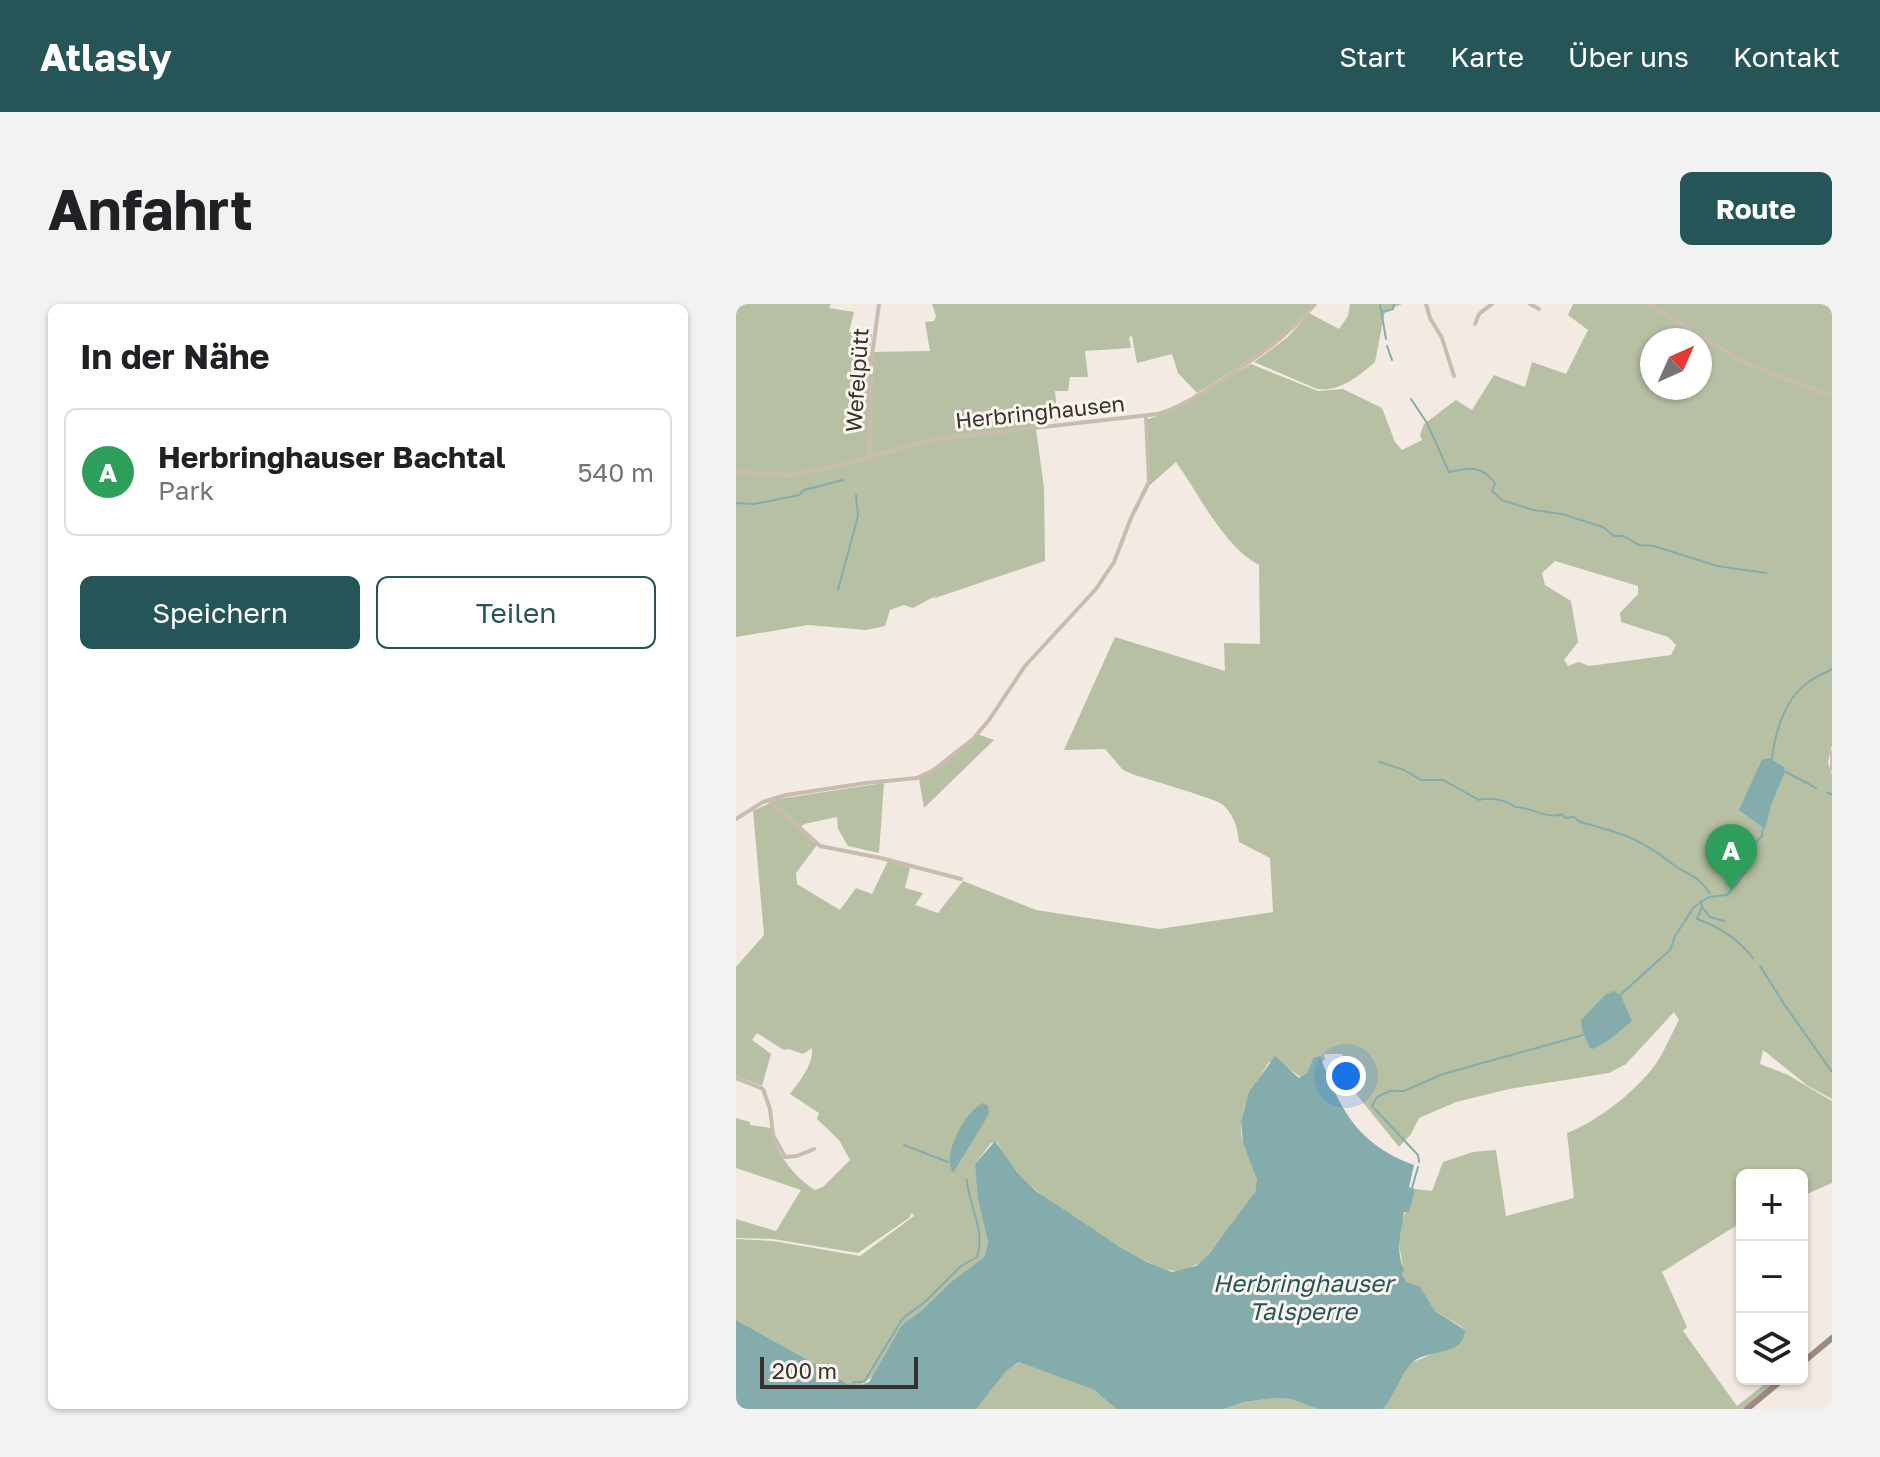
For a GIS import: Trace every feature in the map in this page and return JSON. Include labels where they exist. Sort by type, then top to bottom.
[{"type":"main road","points":[[1808,1358],[1832,1338]]},
{"type":"main road","points":[[1747,1409],[1776,1385]]},
{"type":"street","name":"Wefelpütt","points":[[869,457],[872,356],[879,304]]},
{"type":"street","name":"Herbringhausen","points":[[736,472],[789,475],[937,439],[1146,417],[1166,412],[1260,356],[1286,336],[1315,304]]},
{"type":"street","points":[[1426,304],[1442,338],[1454,376]]},
{"type":"street","points":[[1475,324],[1479,314],[1492,304]]},
{"type":"street","points":[[1530,304],[1539,309]]},
{"type":"street","points":[[1648,304],[1745,363],[1832,396]]},
{"type":"street","points":[[736,819],[769,800],[837,786],[917,778],[934,770],[973,739],[1025,666],[1096,589],[1114,562],[1149,482],[1146,417]]},
{"type":"street","points":[[1832,752],[1832,769]]},
{"type":"street","points":[[769,800],[820,846],[961,879]]},
{"type":"street","points":[[736,1078],[763,1089],[770,1109],[773,1135],[785,1157],[814,1149]]},
{"type":"green space","points":[[736,304],[831,304],[829,308],[854,312],[849,332],[872,334],[870,352],[930,351],[925,322],[934,321],[936,316],[932,304],[1314,304],[1273,342],[1197,393],[1178,373],[1172,354],[1137,363],[1132,336],[1129,337],[1131,348],[1085,351],[1088,377],[1070,377],[1068,391],[1055,391],[1058,421],[1038,423],[1036,429],[1044,488],[1045,561],[932,599],[939,594],[913,608],[904,605],[890,610],[885,626],[866,630],[808,625],[736,637]]},
{"type":"green space","points":[[1350,304],[1402,304],[1385,311],[1375,362],[1349,382],[1334,388],[1317,389],[1254,362],[1288,337],[1309,313],[1339,329],[1348,316]]},
{"type":"green space","points":[[1573,304],[1832,304],[1832,745],[1828,762],[1832,774],[1832,1099],[1808,1086],[1763,1050],[1760,1064],[1788,1075],[1832,1101],[1832,1183],[1808,1193],[1808,1169],[1736,1169],[1736,1226],[1662,1272],[1687,1327],[1683,1331],[1737,1406],[1763,1385],[1772,1385],[1743,1409],[1383,1409],[1411,1363],[1462,1341],[1465,1334],[1462,1327],[1435,1311],[1420,1288],[1407,1282],[1402,1274],[1400,1230],[1415,1189],[1432,1191],[1443,1162],[1473,1152],[1496,1150],[1506,1216],[1574,1198],[1567,1133],[1605,1112],[1642,1081],[1659,1059],[1679,1020],[1674,1012],[1626,1064],[1609,1073],[1509,1089],[1456,1102],[1419,1118],[1411,1134],[1399,1147],[1341,1075],[1347,1069],[1342,1054],[1324,1054],[1325,1060],[1322,1061],[1313,1058],[1302,1078],[1280,1062],[1269,1062],[1246,1103],[1241,1125],[1245,1149],[1256,1175],[1255,1192],[1203,1260],[1182,1270],[1163,1268],[1146,1261],[1082,1224],[1030,1185],[1009,1162],[997,1142],[991,1143],[975,1164],[988,1243],[984,1257],[904,1324],[873,1376],[861,1385],[847,1384],[736,1320],[736,1239],[773,1241],[860,1256],[914,1216],[912,1213],[858,1253],[773,1239],[736,1238],[736,1219],[776,1231],[801,1190],[736,1168],[736,1118],[750,1122],[750,1125],[771,1128],[787,1163],[815,1190],[823,1187],[850,1160],[839,1140],[817,1119],[819,1113],[790,1094],[808,1067],[812,1048],[803,1054],[784,1050],[757,1033],[752,1040],[771,1054],[762,1086],[736,1076],[736,967],[764,935],[753,811],[778,799],[884,783],[879,853],[848,846],[838,829],[837,817],[804,824],[800,828],[817,845],[796,873],[797,884],[840,910],[856,888],[872,894],[888,861],[910,868],[905,888],[923,893],[915,905],[938,913],[963,881],[1036,910],[1159,929],[1273,912],[1270,858],[1239,842],[1234,821],[1222,804],[1123,770],[1105,749],[1064,750],[1115,637],[1225,671],[1224,643],[1260,644],[1259,565],[1246,557],[1223,533],[1176,462],[1150,485],[1146,420],[1178,408],[1251,364],[1318,391],[1343,389],[1382,408],[1395,442],[1402,450],[1422,440],[1420,435],[1424,424],[1456,400],[1472,410],[1494,375],[1525,387],[1532,362],[1566,374],[1588,330],[1568,315]],"holes":[[[1555,561],[1638,586],[1638,594],[1620,613],[1621,622],[1668,637],[1676,645],[1671,655],[1589,666],[1579,662],[1568,666],[1564,660],[1578,642],[1571,601],[1545,585],[1542,573]]]},
{"type":"green space","points":[[977,734],[994,740],[924,808],[919,779]]},
{"type":"green space","points":[[1020,1362],[1094,1390],[1116,1409],[976,1409],[1005,1371]]},
{"type":"green space","points":[[1290,1399],[1318,1409],[1224,1409],[1244,1402]]},
{"type":"water","points":[[1769,758],[1784,767],[1785,772],[1765,829],[1739,810],[1762,760]]},
{"type":"water","points":[[1614,991],[1621,996],[1632,1021],[1609,1040],[1590,1048],[1581,1020],[1606,994]]},
{"type":"water","name":"Herbringhauser Talsperre","points":[[1275,1056],[1299,1078],[1307,1073],[1313,1058],[1320,1056],[1352,1122],[1378,1146],[1414,1165],[1409,1187],[1415,1189],[1409,1212],[1404,1212],[1400,1241],[1402,1274],[1407,1282],[1420,1287],[1435,1311],[1465,1330],[1459,1344],[1453,1348],[1414,1361],[1383,1409],[1318,1409],[1290,1399],[1277,1398],[1244,1402],[1224,1409],[1116,1409],[1094,1390],[1019,1362],[1006,1371],[976,1409],[736,1409],[736,1320],[847,1384],[869,1382],[902,1325],[984,1257],[988,1243],[978,1199],[975,1164],[995,1141],[1017,1172],[1036,1191],[1120,1247],[1172,1272],[1196,1266],[1209,1254],[1255,1192],[1257,1180],[1243,1143],[1241,1121],[1249,1092]]},
{"type":"water","points":[[983,1103],[988,1106],[989,1114],[953,1173],[950,1165],[952,1145],[962,1124]]},
{"type":"waterway","points":[[1380,304],[1386,339]]},
{"type":"waterway","points":[[1383,312],[1393,309],[1394,304]]},
{"type":"waterway","points":[[1387,346],[1392,360]]},
{"type":"waterway","points":[[1411,399],[1427,423],[1449,472],[1479,470],[1495,483],[1492,491],[1502,500],[1603,527],[1614,536],[1624,536],[1639,545],[1654,546],[1717,566],[1766,573]]},
{"type":"waterway","points":[[736,503],[754,504],[799,495],[804,490],[843,480]]},
{"type":"waterway","points":[[838,590],[858,516],[856,495]]},
{"type":"waterway","points":[[1772,759],[1779,727],[1794,696],[1810,681],[1832,669]]},
{"type":"waterway","points":[[1380,762],[1421,780],[1443,780],[1479,800],[1498,800],[1545,814],[1562,814],[1565,818],[1574,817],[1580,822],[1628,837],[1696,878],[1710,894]]},
{"type":"waterway","points":[[1786,772],[1816,788]]},
{"type":"waterway","points":[[1828,793],[1832,794]]},
{"type":"waterway","points":[[1620,995],[1670,950],[1675,936],[1694,907],[1709,897],[1727,895],[1750,863],[1754,851],[1751,847],[1762,836],[1763,825]]},
{"type":"waterway","points":[[1701,901],[1697,919],[1728,934],[1753,958]]},
{"type":"waterway","points":[[1702,907],[1710,917],[1724,921]]},
{"type":"waterway","points":[[1760,966],[1832,1072]]},
{"type":"waterway","points":[[1419,1162],[1418,1155],[1372,1106],[1377,1097],[1390,1091],[1404,1091],[1443,1074],[1583,1035]]},
{"type":"waterway","points":[[904,1145],[948,1162]]},
{"type":"waterway","points":[[1412,1188],[1418,1167]]},
{"type":"waterway","points":[[853,1385],[854,1382],[864,1382],[903,1318],[926,1301],[961,1266],[977,1257],[980,1238],[967,1180]]},
{"type":"place","name":"Herbringhauser Bachtal","points":[[1731,890]]}]
